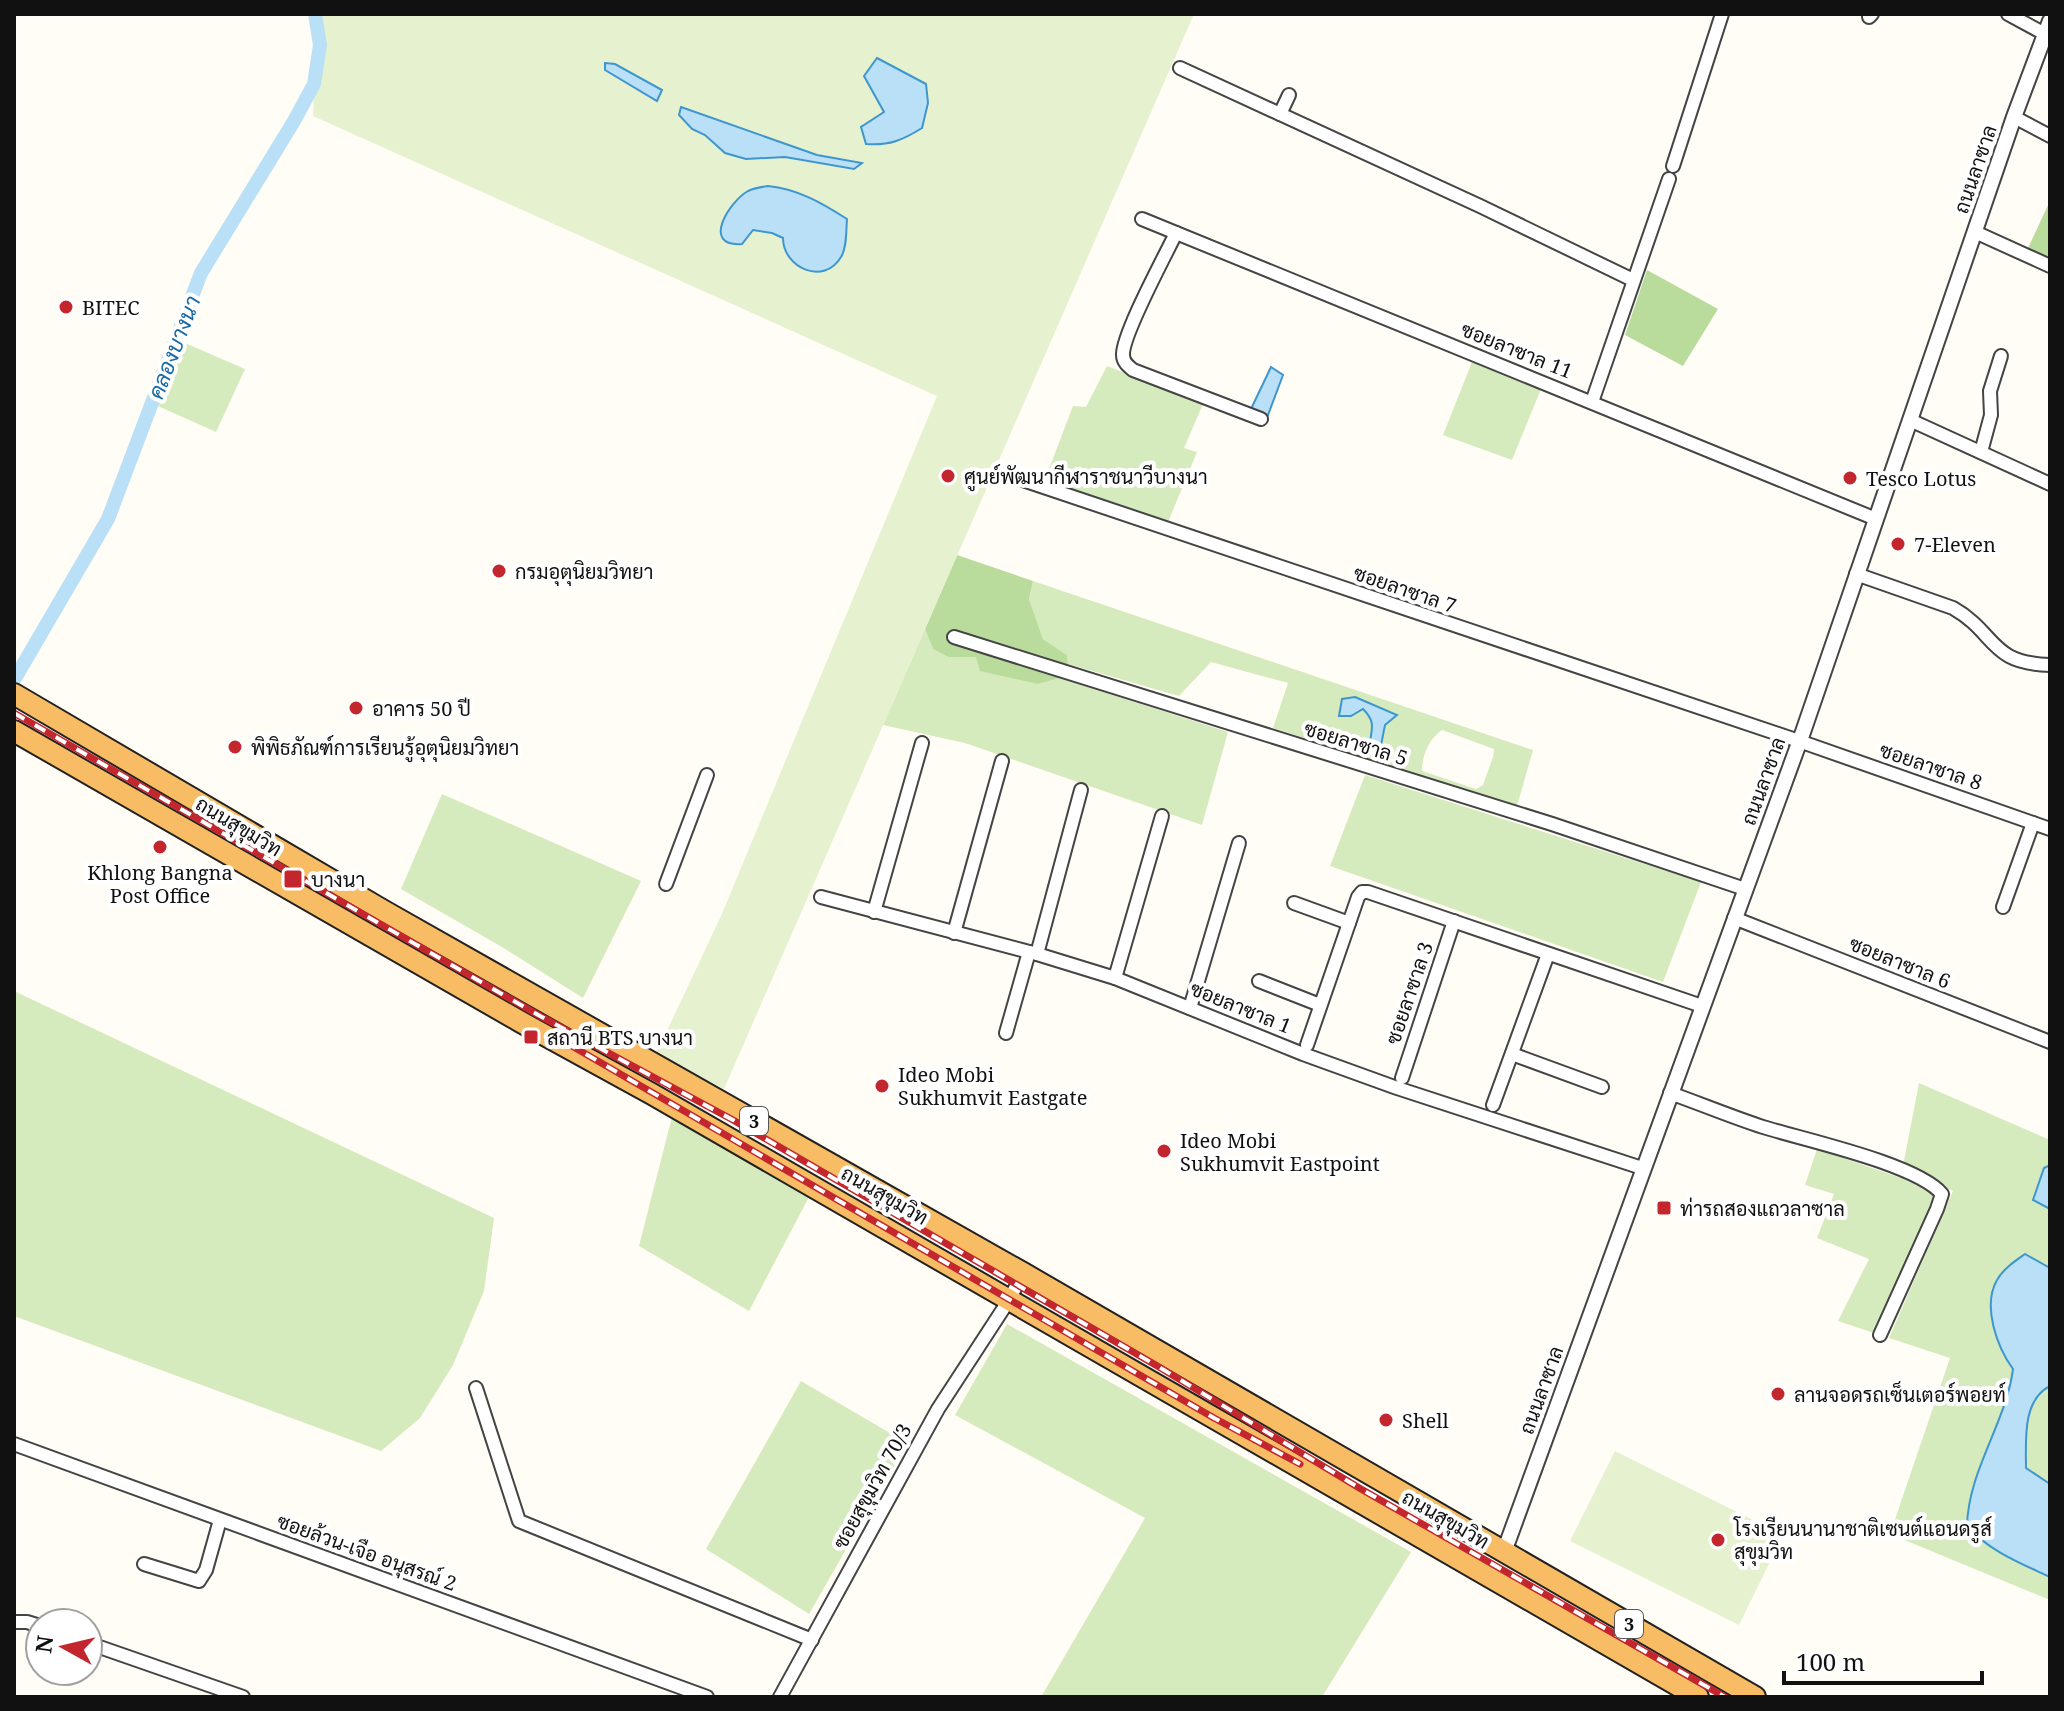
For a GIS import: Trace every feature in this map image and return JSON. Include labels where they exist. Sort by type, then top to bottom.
[{"type":"highway","name":"ถนนสุขุมวิท","points":[[14,694],[384,911],[1023,1273],[1755,1697]]},
{"type":"highway","name":"ถนนสุขุมวิท","points":[[23,736],[1698,1697]]},
{"type":"highway","points":[[1493,1579],[1504,1552]]},
{"type":"street","points":[[1592,402],[1722,14]]},
{"type":"street","points":[[2008,14],[2049,24]]},
{"type":"street","name":"ถนนลาซาล","points":[[1504,1552],[1799,741],[2014,117],[2049,24]]},
{"type":"street","points":[[1180,68],[1633,280]]},
{"type":"street","points":[[1280,114],[1289,95]]},
{"type":"street","points":[[2014,117],[2050,136]]},
{"type":"street","name":"ซอยลาซาล 11","points":[[1142,219],[1876,519]]},
{"type":"street","points":[[1975,232],[2050,266]]},
{"type":"street","points":[[1176,233],[1127,335],[1123,355],[1125,362],[1133,370],[1261,419]]},
{"type":"street","points":[[1981,452],[1991,415],[1990,391],[2001,356]]},
{"type":"street","points":[[1910,420],[2050,484]]},
{"type":"street","name":"ซอยลาซาล 7","points":[[999,472],[1799,741]]},
{"type":"street","points":[[1856,574],[1953,608],[1967,616],[2000,652],[2014,660],[2050,665]]},
{"type":"street","name":"ซอยลาซาล 5","points":[[954,637],[1552,824],[1745,889]]},
{"type":"street","name":"ซอยลาซาล 8","points":[[1799,741],[2050,829]]},
{"type":"street","points":[[874,912],[922,743]]},
{"type":"street","points":[[954,933],[1002,761]]},
{"type":"street","points":[[666,884],[707,775]]},
{"type":"street","points":[[1006,1033],[1081,790]]},
{"type":"street","points":[[1115,978],[1162,816]]},
{"type":"street","points":[[2003,907],[2033,823]]},
{"type":"street","points":[[1190,1008],[1239,843]]},
{"type":"street","name":"ซอยลาซาล 3","points":[[1307,1045],[1362,892],[1702,1006]]},
{"type":"street","name":"ซอยลาซาล 1","points":[[821,897],[1115,978],[1303,1054],[1397,1088],[1642,1168]]},
{"type":"street","points":[[1294,903],[1349,923]]},
{"type":"street","name":"ซอยลาซาล 6","points":[[1734,918],[2050,1042]]},
{"type":"street","name":"ซอยลาซาล 3","points":[[1402,1078],[1454,921]]},
{"type":"street","points":[[1493,1105],[1548,954]]},
{"type":"street","points":[[1259,981],[1320,1005]]},
{"type":"street","points":[[1512,1054],[1602,1087]]},
{"type":"street","points":[[1670,1093],[1758,1125],[1907,1170],[1936,1187],[1942,1194],[1937,1209],[1880,1335]]},
{"type":"street","name":"ซอยสุขุมวิท 70/3","points":[[780,1697],[938,1409],[1009,1300],[1023,1273]]},
{"type":"street","points":[[476,1388],[519,1521],[812,1640]]},
{"type":"street","name":"ซอยล้วน-เจือ อนุสรณ์ 2","points":[[14,1444],[707,1697]]},
{"type":"street","points":[[144,1564],[199,1581],[206,1570],[220,1520]]},
{"type":"street","points":[[104,1649],[243,1697]]},
{"type":"green space","name":"ศูนย์พัฒนากีฬาราชนาวีบางนา","points":[[318,14],[1194,14],[724,1089],[656,1054],[721,916],[937,396],[313,116]]},
{"type":"green space","points":[[2050,201],[2050,260],[2028,248]]},
{"type":"green space","points":[[1647,270],[1718,309],[1683,366],[1625,335]]},
{"type":"green space","points":[[185,343],[245,369],[216,432],[158,406]]},
{"type":"green space","points":[[1472,362],[1541,389],[1512,460],[1443,435]]},
{"type":"green space","points":[[1107,366],[1203,404],[1184,448],[1197,452],[1168,522],[1044,482],[1073,406],[1086,407]]},
{"type":"green space","points":[[957,555],[1033,581],[1029,599],[1043,639],[1067,655],[1068,664],[1060,678],[1038,684],[980,671],[976,657],[948,657],[933,649],[925,629]]},
{"type":"green space","points":[[1033,581],[1533,750],[1517,806],[1273,728],[1288,683],[1211,662],[1179,696],[1068,664],[1067,655],[1043,639],[1029,599]],"holes":[[[1355,697],[1397,714],[1385,725],[1382,738],[1369,741],[1372,724],[1363,708],[1351,716],[1348,699]],[[1442,730],[1494,749],[1483,785],[1476,789],[1422,771],[1427,748]]]},
{"type":"green space","points":[[925,629],[933,649],[948,657],[976,657],[1038,684],[1060,678],[1228,732],[1202,825],[965,743],[883,725]]},
{"type":"green space","points":[[1365,775],[1701,882],[1663,982],[1330,866]]},
{"type":"green space","points":[[442,794],[641,881],[583,998],[401,889]]},
{"type":"green space","points":[[14,991],[494,1218],[484,1291],[453,1365],[420,1418],[381,1451],[14,1316]]},
{"type":"green space","points":[[1919,1083],[2050,1140],[2050,1165],[2044,1168],[2033,1200],[2050,1209],[2050,1268],[2025,1254],[2006,1270],[1992,1290],[1993,1326],[2013,1369],[2003,1408],[1974,1487],[1967,1526],[1995,1549],[2050,1577],[2050,1600],[1890,1534],[1950,1358],[1889,1338],[1953,1191],[1903,1166]]},
{"type":"green space","points":[[673,1113],[810,1195],[749,1311],[639,1246]]},
{"type":"green space","points":[[1817,1149],[1901,1178],[1933,1193],[1935,1201],[1874,1333],[1838,1321],[1869,1259],[1817,1238],[1834,1194],[1805,1185]]},
{"type":"green space","points":[[1007,1324],[1411,1552],[1322,1697],[1041,1697],[1145,1518],[955,1415]]},
{"type":"green space","points":[[801,1381],[907,1443],[809,1614],[706,1549]]},
{"type":"green space","points":[[2050,1386],[2050,1484],[2026,1468],[2026,1446],[2034,1401]]},
{"type":"green space","points":[[1615,1451],[1783,1535],[1739,1625],[1570,1541]]},
{"type":"water","points":[[877,58],[926,84],[928,103],[922,128],[896,141],[866,144],[861,127],[884,112],[864,76]]},
{"type":"water","points":[[605,63],[615,64],[662,90],[657,101],[605,70]]},
{"type":"water","points":[[681,107],[817,155],[862,163],[854,169],[785,157],[746,159],[725,153],[705,135],[692,129],[679,115]]},
{"type":"water","points":[[768,186],[809,198],[847,219],[844,249],[834,266],[815,272],[806,270],[790,258],[783,238],[772,233],[753,230],[742,244],[729,243],[723,238],[722,222],[734,204],[748,191]]},
{"type":"water","points":[[1271,367],[1283,375],[1268,415],[1251,409]]},
{"type":"water","points":[[1355,697],[1397,715],[1385,725],[1379,755],[1371,752],[1372,725],[1363,709],[1351,716],[1339,716],[1342,699]]},
{"type":"water","points":[[2050,1165],[2050,1209],[2033,1200],[2044,1168]]},
{"type":"water","points":[[2025,1254],[2050,1268],[2050,1386],[2041,1392],[2030,1411],[2026,1468],[2050,1484],[2050,1577],[1995,1549],[1967,1526],[1974,1486],[2003,1409],[2013,1369],[1993,1326],[1993,1290],[2002,1272]]},
{"type":"waterway","name":"คลองบางนา","points":[[14,680],[108,519],[201,273],[314,84],[320,45],[315,14]]},
{"type":"railway","points":[[14,713],[540,1016],[733,1120],[1159,1367],[1361,1489],[1725,1697]]},
{"type":"railway","points":[[565,1042],[1214,1418],[1300,1464]]},
{"type":"place","name":"BITEC","points":[[66,307]]},
{"type":"place","name":"ศูนย์พัฒนากีฬาราชนาวีบางนา","points":[[948,476]]},
{"type":"place","name":"Tesco Lotus","points":[[1850,478]]},
{"type":"place","name":"7-Eleven","points":[[1898,544]]},
{"type":"place","name":"กรมอุตุนิยมวิทยา","points":[[499,571]]},
{"type":"place","name":"อาคาร 50 ปี","points":[[356,708]]},
{"type":"place","name":"พิพิธภัณฑ์การเรียนรู้อุตุนิยมวิทยา","points":[[235,747]]},
{"type":"place","name":"Khlong Bangna Post Office","points":[[160,847]]},
{"type":"place","name":"บางนา","points":[[293,879]]},
{"type":"place","name":"สถานี BTS บางนา","points":[[531,1037]]},
{"type":"place","name":"Ideo Mobi Sukhumvit Eastgate","points":[[882,1086]]},
{"type":"place","name":"Ideo Mobi Sukhumvit Eastpoint","points":[[1164,1151]]},
{"type":"place","name":"ท่ารถสองแถวลาซาล","points":[[1664,1208]]},
{"type":"place","name":"ลานจอดรถเซ็นเตอร์พอยท์","points":[[1778,1394]]},
{"type":"place","name":"Shell","points":[[1386,1420]]},
{"type":"place","name":"โรงเรียนนานาชาติเซนต์แอนดรูส์ สุขุมวิท","points":[[1718,1540]]}]
